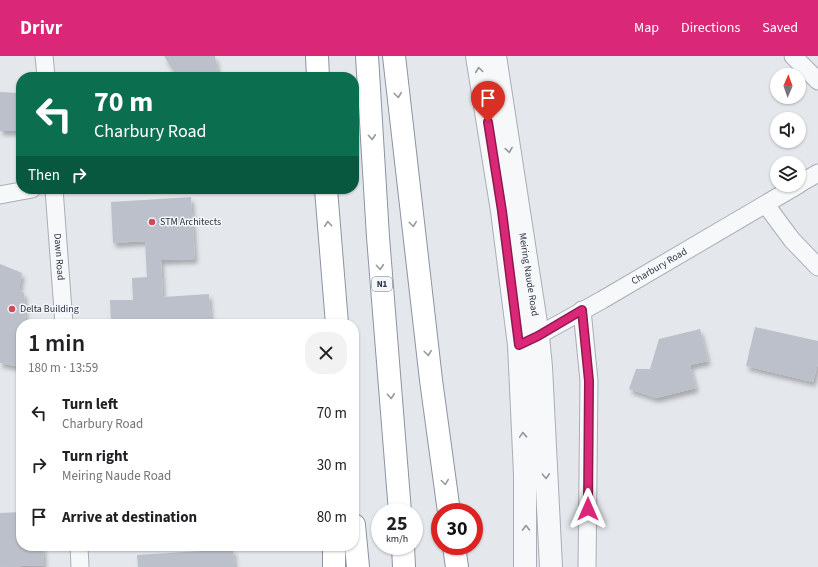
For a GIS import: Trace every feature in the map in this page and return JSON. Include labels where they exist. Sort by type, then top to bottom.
[{"type":"highway","points":[[317,56],[318,72]]},
{"type":"highway","name":"N1","points":[[367,56],[378,237],[399,503]]},
{"type":"highway","points":[[394,56],[431,380],[448,503]]},
{"type":"highway","points":[[326,194],[337,319]]},
{"type":"highway","points":[[331,258],[332,319]]},
{"type":"highway","points":[[334,551],[334,567]]},
{"type":"highway","points":[[356,551],[358,567]]},
{"type":"highway","points":[[403,555],[404,567]]},
{"type":"highway","points":[[455,555],[457,567]]},
{"type":"street","points":[[44,56],[46,72]]},
{"type":"street","name":"Meiring Naude Road","points":[[477,56],[502,211],[529,341],[541,367],[551,567]]},
{"type":"street","name":"Meiring Naude Road","points":[[495,56],[529,341],[525,474],[525,567]]},
{"type":"street","points":[[792,56],[818,81]]},
{"type":"street","name":"Charbury Road","points":[[806,181],[818,173]]},
{"type":"street","points":[[0,195],[16,192]]},
{"type":"street","name":"Charbury Road","points":[[529,341],[787,192]]},
{"type":"street","name":"Dawn Road","points":[[54,194],[64,319]]},
{"type":"street","points":[[766,205],[792,240],[818,267]]},
{"type":"street","points":[[582,310],[589,381],[587,567]]},
{"type":"street","points":[[79,551],[80,567]]},
{"type":"building","points":[[164,56],[215,56],[218,72],[174,72]]},
{"type":"building","points":[[0,92],[16,93],[16,131],[0,131]]},
{"type":"building","points":[[191,197],[195,259],[161,260],[163,297],[209,294],[211,319],[111,319],[110,300],[133,300],[132,278],[147,277],[145,241],[113,243],[111,202]]},
{"type":"building","name":"Delta Building","points":[[0,264],[22,273],[19,290],[24,293],[26,319],[16,319],[16,366],[0,363]]},
{"type":"building","points":[[755,327],[818,341],[818,363],[813,382],[746,366]]},
{"type":"building","points":[[700,329],[708,361],[690,365],[696,388],[656,398],[629,389],[636,369],[650,369],[659,339]]},
{"type":"building","points":[[16,512],[16,551],[43,551],[44,565],[0,567],[0,513]]},
{"type":"building","points":[[201,551],[233,551],[235,567],[138,567],[137,555]]},
{"type":"place","name":"STM Architects","points":[[152,222]]},
{"type":"place","name":"Delta Building","points":[[12,309]]},
{"type":"route","points":[[488,122],[502,211],[519,345],[538,336],[582,310],[589,381],[588,509]]}]
